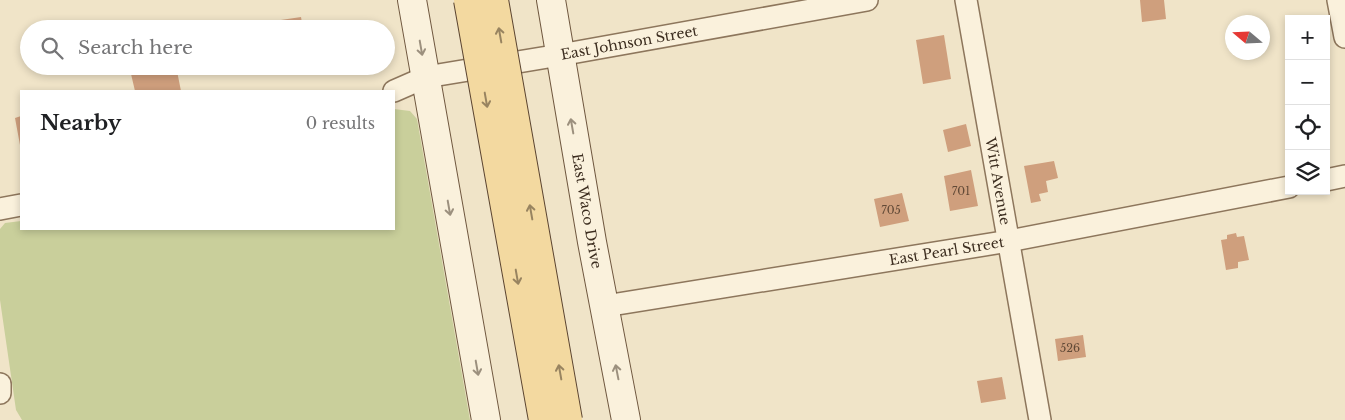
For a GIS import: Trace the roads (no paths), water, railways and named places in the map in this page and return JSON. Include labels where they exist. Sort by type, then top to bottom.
[{"type":"main road","points":[[412,0],[486,420]]},
{"type":"main road","points":[[468,0],[543,420]]},
{"type":"main road","points":[[494,0],[568,420]]},
{"type":"main road","name":"East Waco Drive","points":[[551,0],[590,232],[626,420]]},
{"type":"street","name":"East Johnson Street","points":[[395,91],[426,77],[868,0]]},
{"type":"street","name":"Witt Avenue","points":[[966,0],[1040,420]]},
{"type":"street","points":[[1338,0],[1345,38]]},
{"type":"street","points":[[1330,179],[1345,176]]},
{"type":"street","name":"East Pearl Street","points":[[605,306],[1009,241],[1285,188]]},
{"type":"street","points":[[0,209],[20,206]]},
{"type":"street","points":[[0,384],[0,393]]}]
